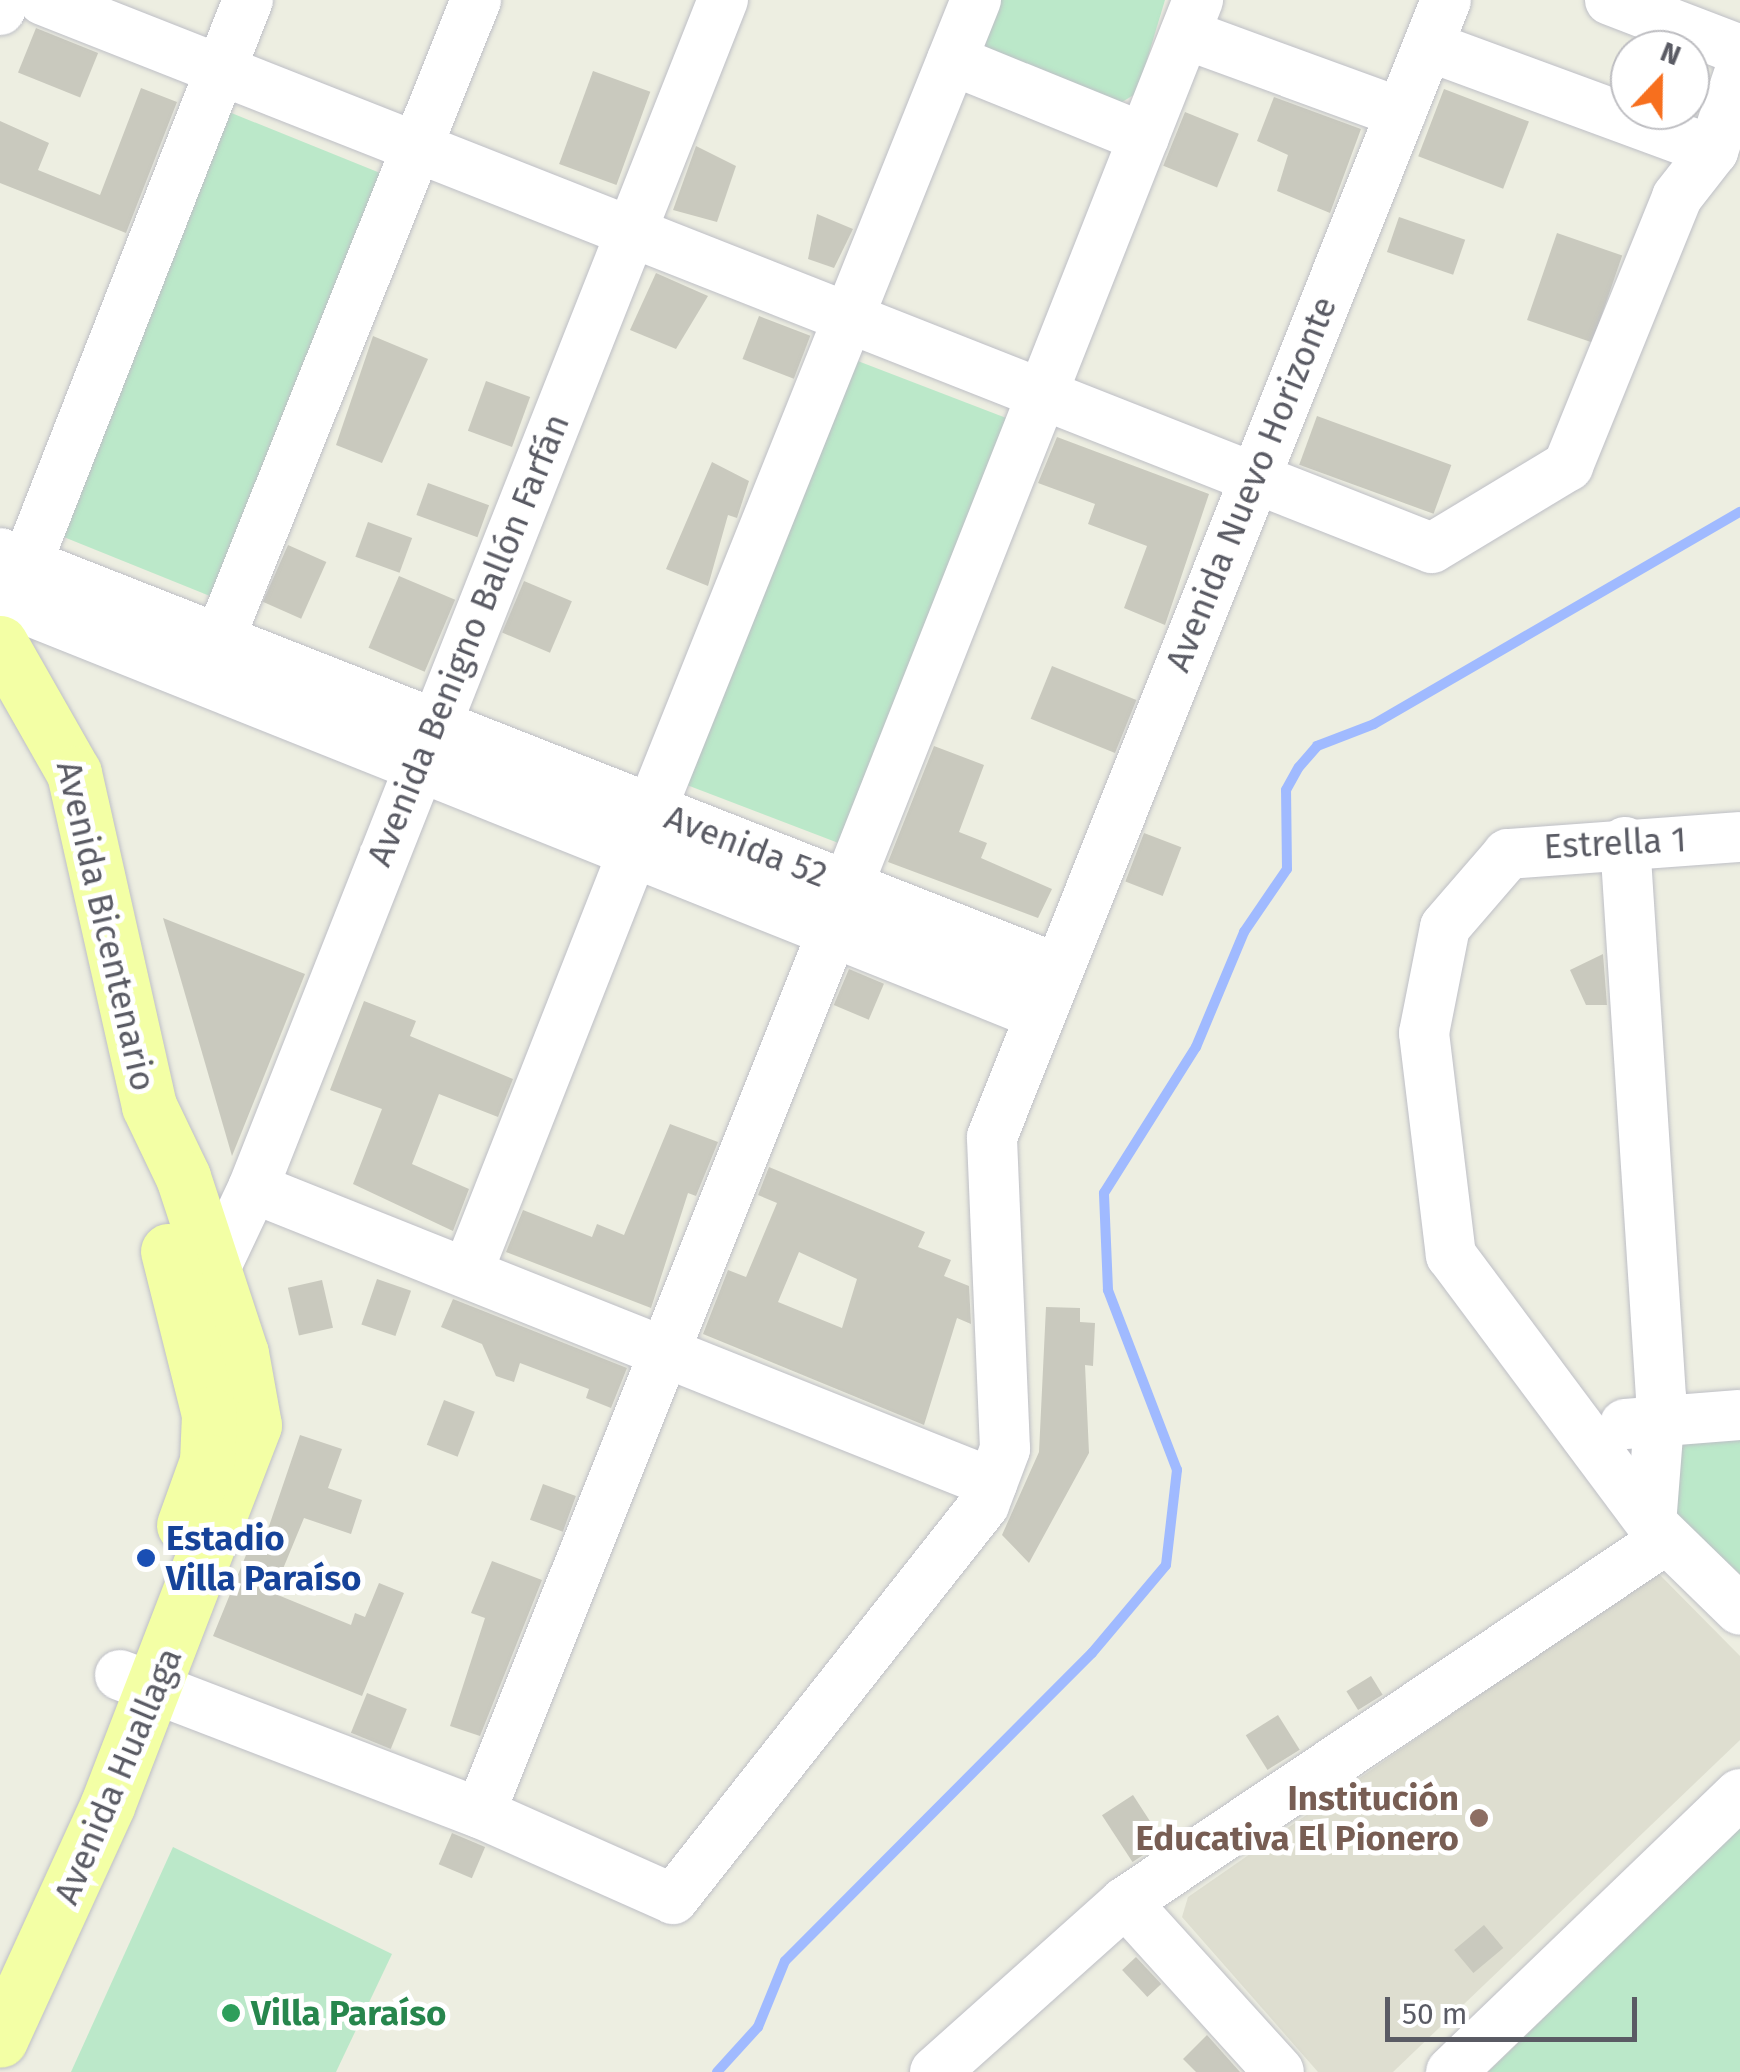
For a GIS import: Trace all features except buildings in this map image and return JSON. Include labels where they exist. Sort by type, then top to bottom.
[{"type":"main road","name":"Avenida Bicentenario","points":[[6,599],[74,773],[149,1106],[142,1150],[200,1299]]},
{"type":"main road","name":"Avenida Huallaga","points":[[0,1955],[136,1682],[254,1425],[241,1353],[200,1299]]},
{"type":"main road","name":"Avenida Huallaga","points":[[0,2040],[136,1682]]},
{"type":"street","points":[[0,10],[4,0]]},
{"type":"street","points":[[43,0],[844,321],[1432,548],[1568,466],[1677,197],[1713,151],[1740,71]]},
{"type":"street","points":[[248,0],[6,599],[219,640],[424,746]]},
{"type":"street","points":[[219,640],[476,0]]},
{"type":"street","name":"Avenida Benigno Ballón Farfán","points":[[200,1299],[252,1188],[424,746],[723,0]]},
{"type":"street","points":[[468,1271],[844,321],[976,0]]},
{"type":"street","points":[[1610,0],[1740,50]]},
{"type":"street","points":[[1432,14],[1713,151]]},
{"type":"street","name":"Avenida Nuevo Horizonte","points":[[992,1484],[1004,1449],[992,1137],[1400,114],[1432,14]]},
{"type":"street","points":[[480,1813],[668,1347],[1192,17],[1400,114]]},
{"type":"street","points":[[952,60],[1144,138]]},
{"type":"street","name":"Avenida 52","points":[[6,599],[424,746],[840,908],[1058,969]]},
{"type":"street","name":"Estrella 1","points":[[1578,1429],[1442,1230],[1424,1033],[1433,963],[1456,909],[1508,854],[1626,842],[1740,837]]},
{"type":"street","points":[[1626,842],[1661,1397],[1654,1420],[1658,1532]]},
{"type":"street","points":[[840,908],[1040,1015]]},
{"type":"street","points":[[136,1682],[480,1813],[673,1899],[992,1484],[668,1347],[252,1188]]},
{"type":"street","points":[[1578,1429],[1740,1415]]},
{"type":"street","points":[[1578,1429],[1658,1532],[1740,1610]]},
{"type":"street","points":[[935,2072],[1125,1902],[1658,1532]]},
{"type":"street","points":[[1450,2072],[1740,1794]]},
{"type":"street","points":[[1125,1902],[1278,2071]]},
{"type":"shaded area","name":"Institución Educativa El Pionero","points":[[1657,1572],[1740,1656],[1740,1740],[1393,2072],[1318,2072],[1182,1917],[1188,1897]]},
{"type":"green space","points":[[1001,0],[1165,0],[1137,93],[1117,105],[983,52],[983,23]]},
{"type":"green space","points":[[229,112],[382,174],[211,597],[58,535]]},
{"type":"green space","points":[[850,358],[1007,418],[843,845],[686,785]]},
{"type":"green space","points":[[1740,1432],[1740,1574],[1673,1513],[1669,1446]]},
{"type":"green space","points":[[1740,1828],[1740,2072],[1488,2072]]},
{"type":"green space","name":"Villa Paraíso","points":[[173,1847],[392,1954],[336,2072],[71,2072]]},
{"type":"waterway","points":[[717,2072],[758,2027],[785,1961],[1092,1653],[1166,1565],[1177,1470],[1108,1290],[1104,1193],[1196,1047],[1244,932],[1287,869],[1286,790],[1299,767],[1317,746],[1374,724],[1740,512]]},
{"type":"place","name":"Estadio Villa Paraíso","points":[[146,1558]]},
{"type":"place","name":"Institución Educativa El Pionero","points":[[1479,1818]]},
{"type":"place","name":"Villa Paraíso","points":[[231,2013]]}]
